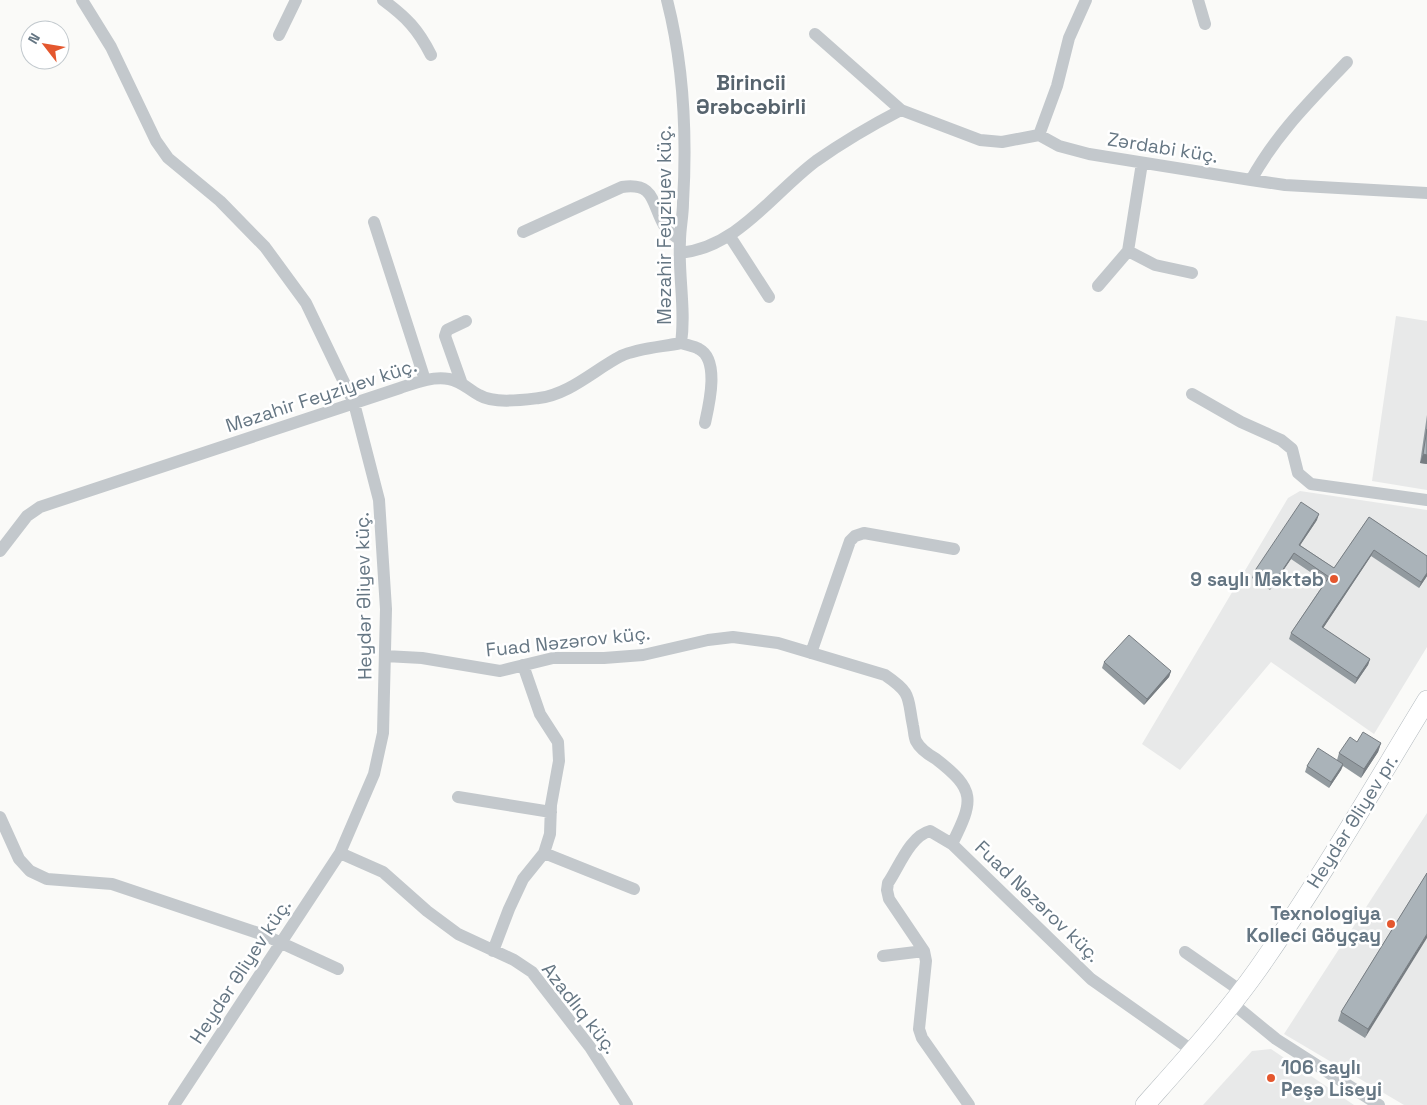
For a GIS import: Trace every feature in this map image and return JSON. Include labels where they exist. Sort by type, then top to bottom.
[{"type":"main road","name":"Heydər Əliyev pr.","points":[[1145,1105],[1193,1051],[1237,997],[1294,914],[1427,700]]},
{"type":"street","name":"Heydər Əliyev küç.","points":[[82,0],[110,47],[156,141],[168,158],[220,201],[265,247],[306,303],[354,403],[379,500],[386,609],[383,733],[374,774],[340,853],[174,1105]]},
{"type":"street","points":[[279,35],[296,0]]},
{"type":"street","points":[[383,0],[409,19],[422,37],[431,55]]},
{"type":"street","name":"Məzahir Feyziyev küç.","points":[[0,551],[27,516],[40,506],[425,380],[448,378],[462,384],[480,396],[493,400],[539,398],[553,395],[571,386],[622,356],[681,343],[683,329],[680,246],[683,204],[684,133],[678,41],[667,0]]},
{"type":"street","points":[[816,34],[901,110],[980,140],[1002,142],[1039,135],[1057,86],[1069,38],[1086,0]]},
{"type":"street","points":[[1198,0],[1205,24]]},
{"type":"street","points":[[1251,180],[1275,140],[1291,120],[1347,62]]},
{"type":"street","points":[[523,232],[622,187],[635,185],[644,187],[651,196],[666,230],[680,246],[700,251],[729,235],[815,162],[861,131],[901,110]]},
{"type":"street","name":"Zərdabi küç.","points":[[1039,135],[1067,148],[1251,180],[1286,185],[1427,193]]},
{"type":"street","points":[[1098,286],[1128,251],[1142,162]]},
{"type":"street","points":[[374,222],[425,380]]},
{"type":"street","points":[[729,235],[769,297]]},
{"type":"street","points":[[1128,251],[1155,265],[1192,273]]},
{"type":"street","points":[[462,384],[445,336],[447,330],[466,321]]},
{"type":"street","points":[[681,343],[700,349],[706,356],[712,374],[711,397],[705,423]]},
{"type":"street","points":[[1192,394],[1241,422],[1281,440],[1292,449],[1298,473],[1311,484],[1427,500]]},
{"type":"street","points":[[811,653],[850,541],[855,536],[864,533],[954,549]]},
{"type":"street","name":"Fuad Nəzərov küç.","points":[[385,656],[422,658],[500,671],[553,658],[604,658],[643,655],[708,640],[732,637],[778,643],[885,675],[899,684],[909,696],[916,741],[926,752],[954,773],[964,785],[968,796],[966,815],[952,844],[1091,979],[1193,1051]]},
{"type":"street","points":[[493,951],[509,909],[523,880],[544,853],[550,834],[551,812],[559,761],[558,742],[540,714],[523,666]]},
{"type":"street","points":[[458,796],[551,812]]},
{"type":"street","points":[[0,817],[19,859],[30,871],[47,879],[112,884],[209,915],[281,943],[338,969]]},
{"type":"street","points":[[952,844],[930,831],[922,833],[916,839],[888,883],[887,890],[889,900],[924,951],[926,961],[919,1030],[922,1038],[969,1105]]},
{"type":"street","name":"Azadlıq küç.","points":[[340,853],[383,872],[427,911],[458,934],[514,960],[532,972],[590,1047],[627,1105]]},
{"type":"street","points":[[544,853],[634,889]]},
{"type":"street","points":[[883,956],[924,951]]},
{"type":"street","points":[[1185,952],[1237,997],[1276,1039],[1379,1105]]},
{"type":"shaded area","points":[[1396,316],[1427,321],[1427,490],[1372,481]]},
{"type":"shaded area","name":"9 saylı Məktəb","points":[[1300,491],[1427,510],[1427,647],[1374,734],[1271,662],[1180,770],[1142,744],[1288,498]]},
{"type":"shaded area","name":"Texnologiya Kolleci Göyçay","points":[[1427,813],[1427,1105],[1404,1105],[1284,1034]]},
{"type":"shaded area","name":"106 saylı Peşə Liseyi","points":[[1271,1049],[1354,1105],[1203,1105],[1252,1051]]},
{"type":"building","points":[[1427,429],[1427,455],[1423,454]]},
{"type":"building","points":[[1301,502],[1319,514],[1299,545],[1334,568],[1369,517],[1427,556],[1427,573],[1421,582],[1374,550],[1322,627],[1370,659],[1357,678],[1291,633],[1329,577],[1294,553],[1273,584],[1254,572]]},
{"type":"building","points":[[1129,635],[1171,671],[1147,699],[1104,662]]},
{"type":"building","points":[[1363,732],[1381,743],[1364,769],[1339,753],[1350,737],[1357,742]]},
{"type":"building","points":[[1318,748],[1343,764],[1331,782],[1307,766]]},
{"type":"building","points":[[1427,873],[1427,934],[1368,1029],[1341,1012]]},
{"type":"place","name":"9 saylı Məktəb","points":[[1334,579]]},
{"type":"place","name":"Texnologiya Kolleci Göyçay","points":[[1391,924]]},
{"type":"place","name":"106 saylı Peşə Liseyi","points":[[1271,1078]]},
{"type":"district","name":"Birincii Ərəbcəbirli","points":[[751,95]]}]
